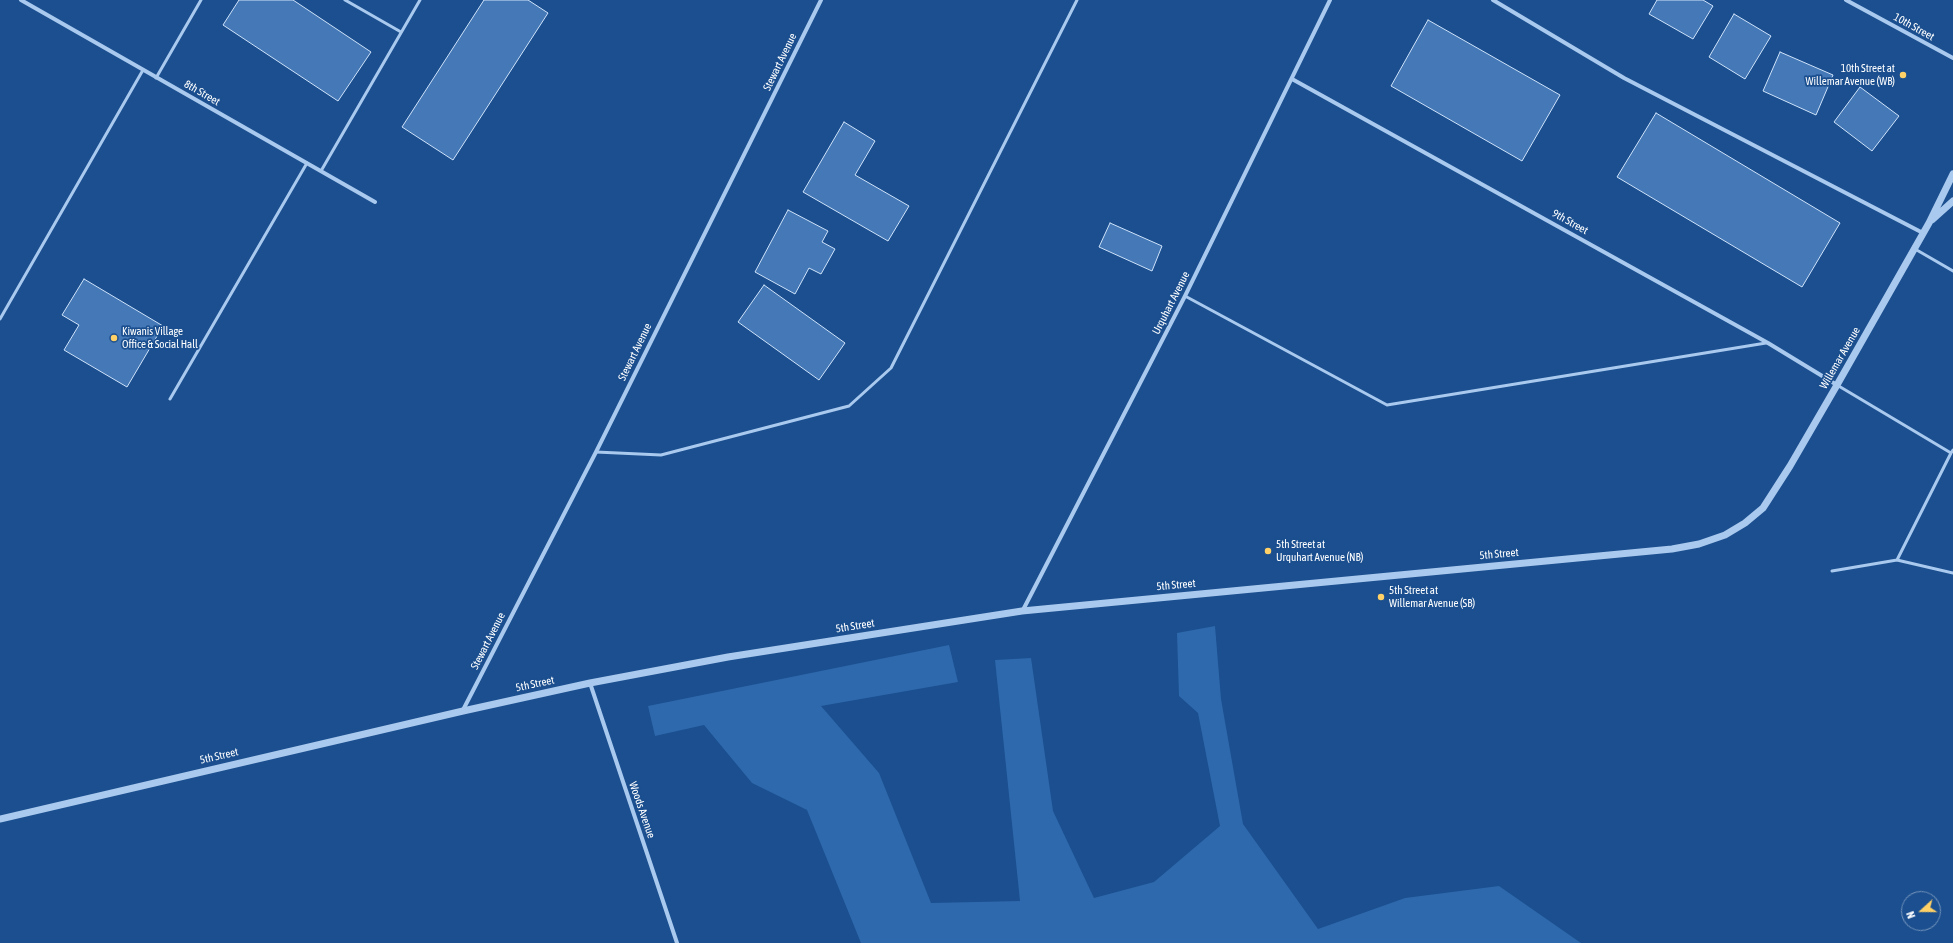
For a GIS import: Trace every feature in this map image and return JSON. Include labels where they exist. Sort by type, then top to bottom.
[{"type":"street","name":"8th Street","points":[[21,0],[375,202]]},
{"type":"street","name":"Stewart Avenue","points":[[463,711],[596,452],[821,0]]},
{"type":"street","name":"Urquhart Avenue","points":[[1022,611],[1185,296],[1330,0]]},
{"type":"street","points":[[1493,0],[1624,78],[1923,233]]},
{"type":"street","name":"10th Street","points":[[1846,0],[1953,58]]},
{"type":"street","name":"9th Street","points":[[1292,79],[1768,342],[1837,385]]},
{"type":"street","name":"Willemar Avenue","points":[[1725,535],[1745,523],[1763,508],[1790,466],[1929,223],[1953,174]]},
{"type":"street","points":[[1929,223],[1953,201]]},
{"type":"street","name":"5th Street","points":[[0,819],[463,711],[590,683],[728,656],[1022,611],[1672,549],[1699,544],[1725,535]]},
{"type":"street","name":"Woods Avenue","points":[[590,683],[677,943]]},
{"type":"lane","points":[[156,78],[201,0]]},
{"type":"lane","points":[[345,0],[401,32]]},
{"type":"lane","points":[[321,171],[420,0]]},
{"type":"lane","points":[[596,452],[661,455],[849,406],[891,368],[1077,0]]},
{"type":"lane","points":[[0,319],[143,70]]},
{"type":"lane","points":[[170,399],[307,163]]},
{"type":"lane","points":[[1914,249],[1953,271]]},
{"type":"lane","points":[[1185,296],[1387,405],[1768,342]]},
{"type":"lane","points":[[1837,385],[1952,452],[1898,560]]},
{"type":"lane","points":[[1832,571],[1898,560],[1953,573]]},
{"type":"shaded area","points":[[1215,626],[1221,699],[1243,824],[1318,929],[1405,898],[1499,886],[1581,943],[861,943],[807,810],[752,783],[704,725],[655,736],[648,706],[949,645],[958,682],[821,706],[879,773],[931,903],[1020,901],[995,660],[1031,658],[1053,811],[1094,898],[1154,882],[1220,826],[1198,713],[1179,696],[1177,633]]},
{"type":"building","points":[[239,0],[293,0],[371,52],[338,101],[223,25]]},
{"type":"building","points":[[484,0],[528,0],[548,13],[453,160],[402,127]]},
{"type":"building","points":[[1657,0],[1703,0],[1713,6],[1693,39],[1649,14]]},
{"type":"building","points":[[1734,14],[1771,36],[1745,79],[1709,57]]},
{"type":"building","points":[[1428,20],[1560,95],[1522,161],[1391,86]]},
{"type":"building","points":[[1780,52],[1833,75],[1816,115],[1763,91]]},
{"type":"building","points":[[1860,87],[1899,116],[1872,151],[1834,122]]},
{"type":"building","points":[[1656,113],[1840,223],[1802,287],[1617,177]]},
{"type":"building","points":[[844,122],[875,141],[855,175],[909,206],[888,241],[803,192]]},
{"type":"building","points":[[788,210],[828,231],[822,242],[835,249],[821,274],[809,268],[795,294],[755,272]]},
{"type":"building","points":[[1110,223],[1162,246],[1152,271],[1099,247]]},
{"type":"building","name":"Kiwanis Village Office & Social Hall","points":[[84,279],[163,326],[127,387],[64,350],[79,325],[62,315]]},
{"type":"building","points":[[764,285],[845,343],[819,380],[738,322]]},
{"type":"place","name":"10th Street at Willemar Avenue (WB)","points":[[1903,75]]},
{"type":"place","name":"Kiwanis Village Office & Social Hall","points":[[114,338]]},
{"type":"place","name":"5th Street at Urquhart Avenue (NB)","points":[[1268,551]]},
{"type":"place","name":"5th Street at Willemar Avenue (SB)","points":[[1381,597]]}]
